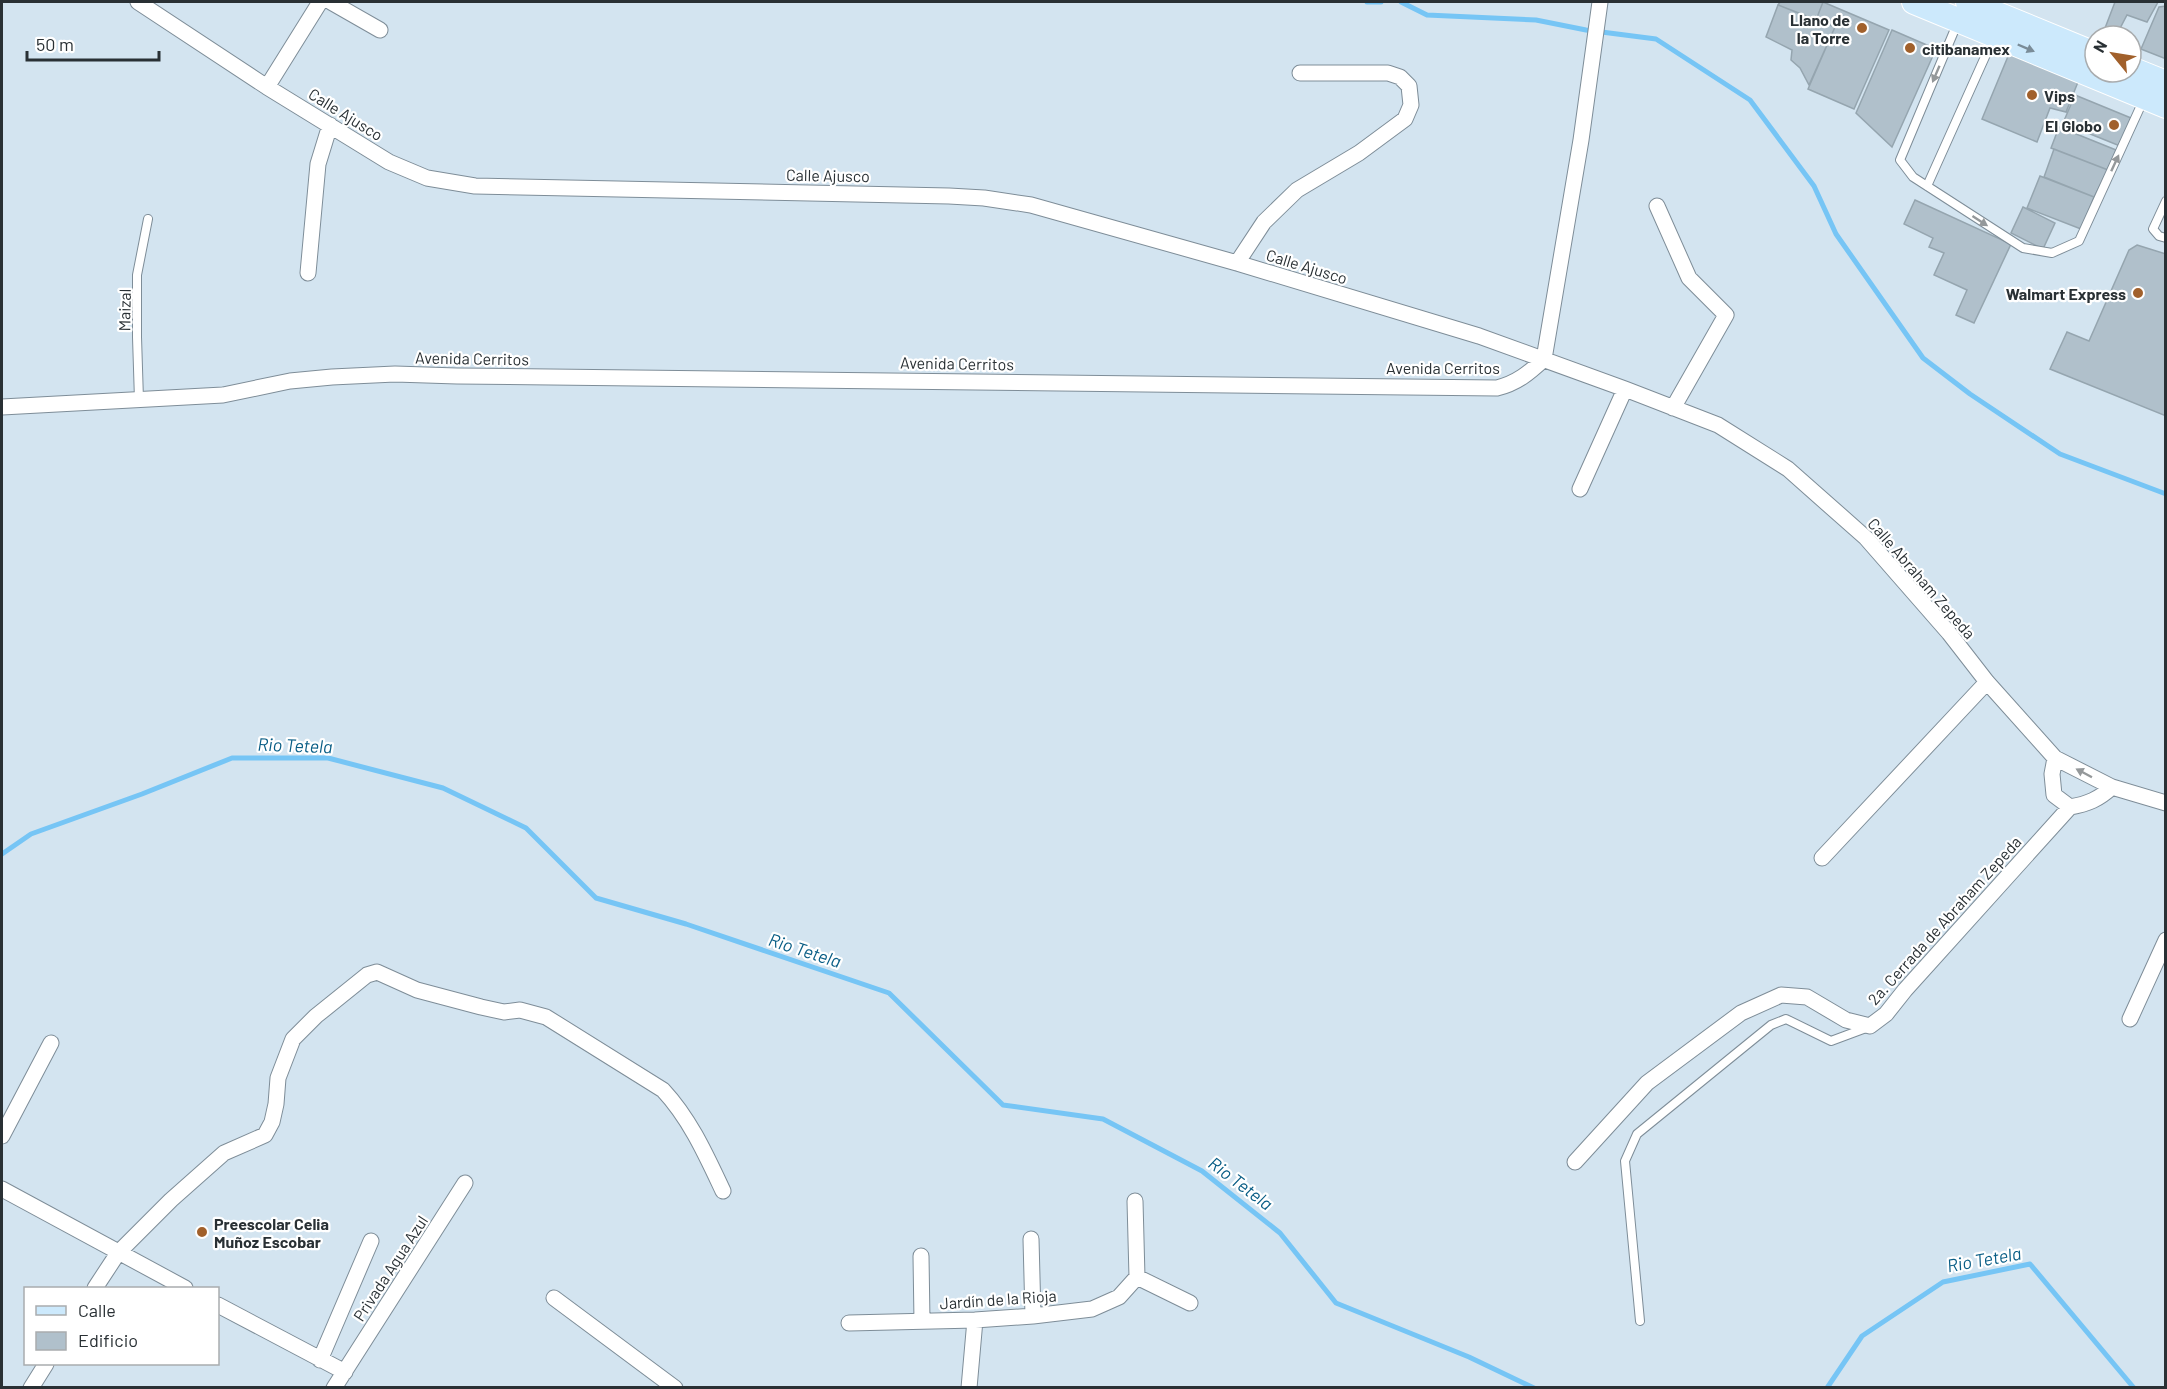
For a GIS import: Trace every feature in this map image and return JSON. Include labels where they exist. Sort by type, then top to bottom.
[{"type":"main road","points":[[1914,2],[1963,11],[2083,50]]},
{"type":"main road","points":[[1963,11],[1995,35],[2155,102]]},
{"type":"main road","points":[[2143,74],[2166,83]]},
{"type":"street","name":"Calle Ajusco","points":[[138,2],[267,87],[389,162],[427,178],[475,186],[984,198],[1031,206],[1237,263],[1468,333],[1544,359]]},
{"type":"street","points":[[267,87],[320,2]]},
{"type":"street","points":[[331,2],[380,30]]},
{"type":"street","points":[[1544,359],[1581,140],[1600,2]]},
{"type":"street","points":[[1237,263],[1264,222],[1297,190],[1359,153],[1395,128],[1405,119],[1412,105],[1409,86],[1400,77],[1389,73],[1300,73]]},
{"type":"street","points":[[308,273],[318,164],[330,125]]},
{"type":"street","points":[[1657,206],[1689,278],[1726,315],[1673,408]]},
{"type":"street","name":"Calle Abraham Zepeda","points":[[1544,359],[1718,425],[1788,469],[1866,538],[1949,633],[1987,682],[2055,758],[2112,788],[2166,803]]},
{"type":"street","name":"Avenida Cerritos","points":[[2,407],[223,395],[290,381],[395,374],[1497,388],[1522,378],[1544,359]]},
{"type":"street","points":[[1580,489],[1625,389]]},
{"type":"street","points":[[1822,858],[1987,682]]},
{"type":"street","points":[[2055,758],[2052,774],[2054,795],[2070,807],[2101,798],[2112,788]]},
{"type":"street","name":"2a. Cerrada de Abraham Zepeda","points":[[1575,1162],[1647,1083],[1741,1012],[1781,995],[1807,997],[1846,1020],[1870,1026],[1886,1014],[2070,807]]},
{"type":"street","points":[[2130,1019],[2166,940]]},
{"type":"street","points":[[96,1287],[118,1253],[171,1200],[224,1153],[265,1135],[272,1122],[279,1078],[293,1039],[316,1016],[367,975],[377,972],[417,990],[504,1012],[520,1010],[546,1017],[663,1090],[695,1134],[723,1191]]},
{"type":"street","points":[[2,1136],[51,1044]]},
{"type":"street","name":"Privada Agua Azul","points":[[334,1388],[465,1183]]},
{"type":"street","points":[[2,1189],[183,1287]]},
{"type":"street","points":[[1135,1201],[1137,1277],[1190,1303]]},
{"type":"street","points":[[1031,1239],[1033,1316]]},
{"type":"street","points":[[320,1360],[371,1241]]},
{"type":"street","points":[[921,1256],[922,1321]]},
{"type":"street","name":"Jardín de la Rioja","points":[[849,1323],[975,1320],[1092,1309],[1119,1297],[1137,1277]]},
{"type":"street","points":[[554,1298],[675,1388]]},
{"type":"street","points":[[219,1306],[345,1372]]},
{"type":"street","points":[[969,1388],[975,1320]]},
{"type":"street","points":[[31,1388],[45,1365]]},
{"type":"lane","points":[[1963,11],[1900,160],[1913,177],[2023,248],[2052,253],[2079,241],[2155,102]]},
{"type":"lane","points":[[1927,186],[1995,35]]},
{"type":"lane","points":[[2166,201],[2153,229],[2159,236],[2166,238]]},
{"type":"lane","name":"Maizal","points":[[139,401],[136,337],[137,275],[148,219]]},
{"type":"lane","points":[[1640,1321],[1625,1161],[1637,1134],[1771,1025],[1786,1019],[1831,1041],[1870,1026]]},
{"type":"building","points":[[1780,2],[1823,2],[1816,20],[1778,5]]},
{"type":"building","points":[[1823,2],[1889,30],[1854,109],[1808,89],[1835,27],[1816,20]]},
{"type":"building","points":[[2115,2],[2158,2],[2147,22],[2127,15],[2122,24],[2107,24]]},
{"type":"building","points":[[1778,5],[1835,27],[1809,85],[1800,68],[1791,60],[1792,50],[1766,37]]},
{"type":"building","points":[[2166,6],[2166,59],[2143,50],[2143,44],[2159,7]]},
{"type":"building","points":[[1892,30],[1936,49],[1892,147],[1856,113]]},
{"type":"building","name":"Vips","points":[[2009,54],[2078,82],[2066,112],[2050,108],[2037,142],[1982,119]]},
{"type":"building","points":[[2075,95],[2131,118],[2120,146],[2063,123]]},
{"type":"building","points":[[2059,127],[2116,150],[2108,170],[2051,148]]},
{"type":"building","points":[[2054,149],[2108,170],[2094,197],[2044,177]]},
{"type":"building","points":[[2040,176],[2094,197],[2081,229],[2027,208]]},
{"type":"building","points":[[1915,200],[2011,244],[1974,323],[1956,315],[1967,290],[1934,275],[1944,253],[1929,247],[1933,238],[1904,224]]},
{"type":"building","points":[[2023,207],[2055,223],[2043,249],[2011,233]]},
{"type":"building","name":"Walmart Express","points":[[2137,245],[2166,254],[2166,416],[2050,369],[2067,332],[2089,341],[2129,250]]},
{"type":"waterway","points":[[1367,2],[1381,2]]},
{"type":"waterway","points":[[1401,2],[1427,15],[1536,20],[1586,30],[1656,39],[1750,100],[1814,186],[1836,234],[1923,358],[1970,394],[2060,454],[2166,494]]},
{"type":"waterway","name":"Rio Tetela","points":[[2,854],[31,834],[142,794],[232,758],[328,758],[443,788],[526,828],[596,898],[686,924],[889,993],[1003,1105],[1103,1119],[1202,1171],[1280,1233],[1336,1303],[1469,1357],[1534,1388]]},
{"type":"waterway","name":"Rio Tetela","points":[[1827,1388],[1862,1336],[1943,1282],[2030,1264],[2134,1388]]},
{"type":"place","name":"Llano de la Torre","points":[[1862,28]]},
{"type":"place","name":"citibanamex","points":[[1910,48]]},
{"type":"place","name":"Vips","points":[[2032,95]]},
{"type":"place","name":"El Globo","points":[[2114,125]]},
{"type":"place","name":"Walmart Express","points":[[2138,293]]},
{"type":"place","name":"Preescolar Celia Muñoz Escobar","points":[[202,1232]]}]
